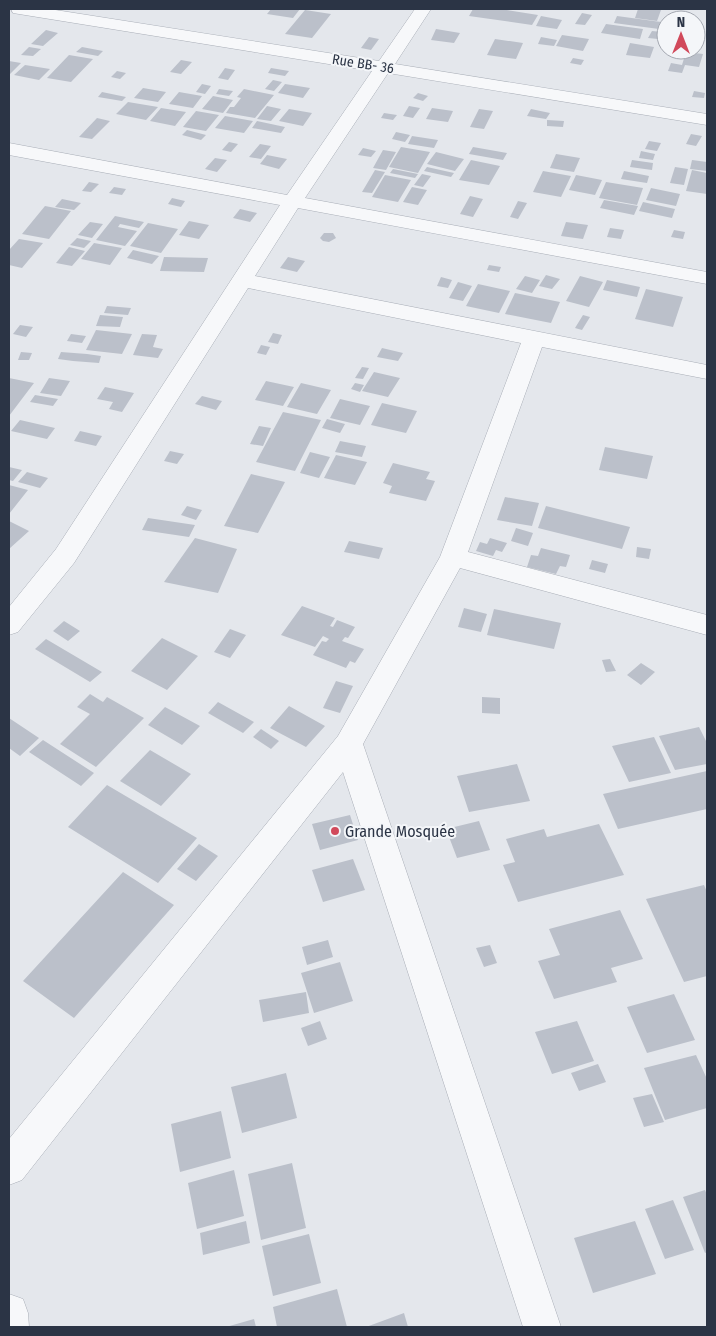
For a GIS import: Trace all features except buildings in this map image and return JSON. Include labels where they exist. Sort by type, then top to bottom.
[{"type":"street","name":"Rue BB- 36","points":[[19,9],[707,119]]},
{"type":"street","points":[[9,625],[65,556],[292,202],[423,9]]},
{"type":"street","points":[[9,149],[707,278]]},
{"type":"street","points":[[241,280],[534,340],[707,372]]},
{"type":"street","points":[[9,1167],[348,744],[453,557],[534,340]]},
{"type":"street","points":[[453,557],[707,625]]},
{"type":"street","points":[[348,744],[542,1327]]},
{"type":"street","points":[[9,1312],[10,1327]]},
{"type":"place","name":"Grande Mosquée","points":[[335,831]]}]
